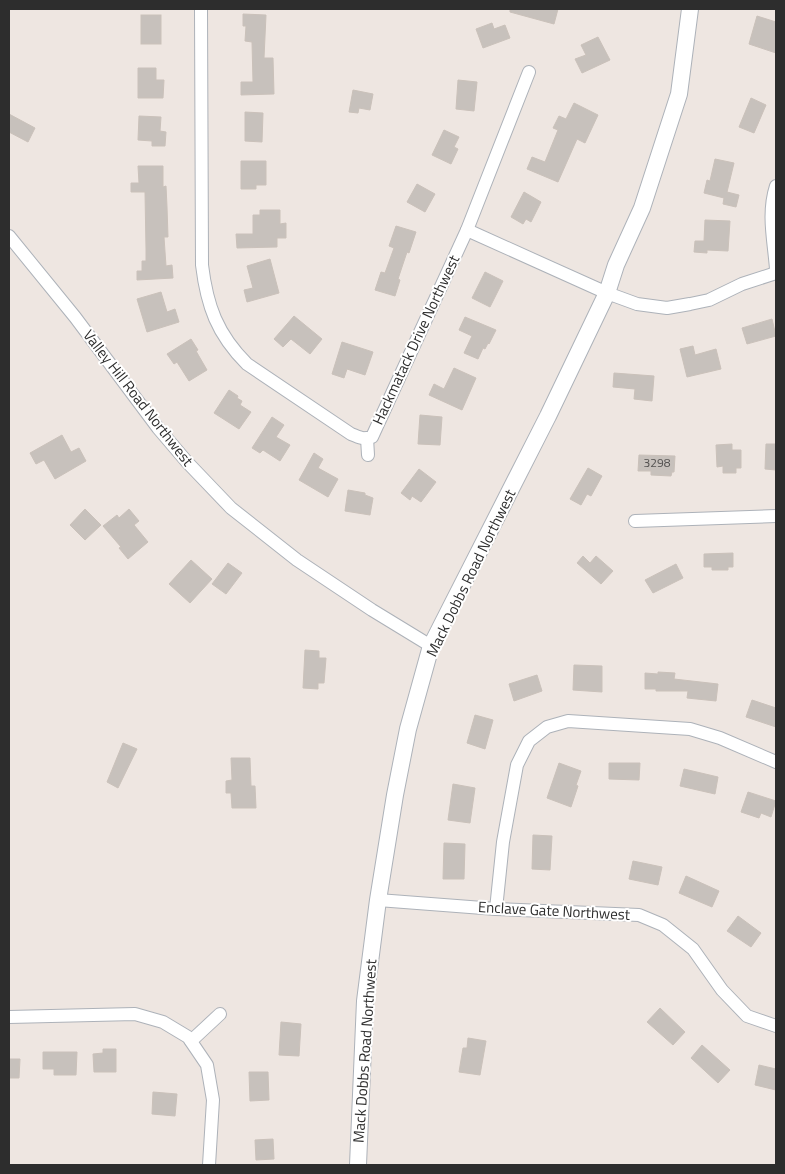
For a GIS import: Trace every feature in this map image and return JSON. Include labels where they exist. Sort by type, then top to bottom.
[{"type":"street","name":"Hackmatack Drive Northwest","points":[[201,9],[202,265],[210,310],[220,332],[234,352],[246,364],[351,434],[367,438],[372,437],[468,230],[529,72]]},
{"type":"street","name":"Mack Dobbs Road Northwest","points":[[358,1165],[365,1001],[378,900],[408,729],[431,646],[544,425],[607,293],[616,265],[642,208],[679,94],[690,9]]},
{"type":"street","points":[[776,186],[772,217],[772,237],[776,269]]},
{"type":"street","points":[[468,230],[607,293],[637,304],[667,308],[709,300],[742,284],[776,273]]},
{"type":"street","name":"Valley Hill Road Northwest","points":[[9,236],[75,317],[158,428],[231,508],[297,560],[372,610],[431,646]]},
{"type":"street","points":[[367,438],[368,455]]},
{"type":"street","points":[[636,521],[776,516]]},
{"type":"street","points":[[496,909],[503,842],[517,765],[529,741],[547,727],[568,721],[690,729],[720,738],[776,762]]},
{"type":"street","name":"Enclave Gate Northwest","points":[[378,900],[496,909],[639,915],[663,925],[693,949],[722,990],[747,1016],[776,1026]]},
{"type":"street","points":[[9,1017],[135,1014],[163,1022],[188,1037],[207,1065],[213,1100],[209,1165]]},
{"type":"street","points":[[191,1041],[220,1014]]},
{"type":"building","points":[[510,9],[558,9],[554,24],[510,12]]},
{"type":"building","points":[[243,14],[266,15],[264,58],[273,58],[274,94],[241,95],[241,82],[253,82],[252,42],[245,41],[246,26],[243,26]]},
{"type":"building","points":[[141,15],[161,15],[161,44],[141,44]]},
{"type":"building","points":[[757,16],[776,22],[776,53],[749,44]]},
{"type":"building","points":[[492,23],[494,29],[505,25],[510,38],[483,48],[476,29]]},
{"type":"building","points":[[598,37],[610,60],[582,73],[575,59],[586,55],[581,45]]},
{"type":"building","points":[[138,68],[156,68],[156,80],[164,80],[163,98],[138,98]]},
{"type":"building","points":[[458,80],[477,82],[474,111],[456,109]]},
{"type":"building","points":[[353,90],[373,94],[370,110],[359,108],[358,113],[349,112]]},
{"type":"building","points":[[751,98],[766,105],[754,133],[739,127]]},
{"type":"building","points":[[574,103],[598,115],[585,143],[577,139],[558,182],[527,169],[532,157],[545,162],[558,130],[553,128],[559,116],[566,119]]},
{"type":"building","points":[[245,112],[263,113],[262,142],[245,141]]},
{"type":"building","points":[[9,114],[35,128],[28,142],[9,132]]},
{"type":"building","points":[[139,116],[161,117],[160,131],[166,132],[165,146],[152,146],[152,141],[138,140]]},
{"type":"building","points":[[444,130],[459,137],[454,147],[458,149],[451,164],[432,155]]},
{"type":"building","points":[[715,159],[734,163],[727,192],[739,195],[736,207],[723,204],[724,198],[704,193],[707,180],[710,181]]},
{"type":"building","points":[[241,161],[266,161],[266,185],[256,185],[256,189],[241,189]]},
{"type":"building","points":[[138,166],[163,166],[163,187],[166,186],[168,237],[164,237],[166,266],[172,265],[173,278],[137,280],[137,271],[142,271],[142,261],[146,261],[145,192],[131,192],[131,183],[139,183]]},
{"type":"building","points":[[417,184],[435,194],[425,212],[407,202]]},
{"type":"building","points":[[524,192],[541,202],[531,222],[526,219],[523,224],[511,217]]},
{"type":"building","points":[[260,210],[280,210],[280,224],[286,223],[286,238],[277,238],[277,247],[237,248],[236,234],[253,234],[253,215],[260,215]]},
{"type":"building","points":[[705,220],[730,221],[728,251],[707,250],[707,253],[694,252],[695,241],[704,241]]},
{"type":"building","points":[[396,226],[416,232],[398,279],[400,280],[395,296],[375,290],[381,272],[385,273],[394,248],[389,246]]},
{"type":"building","points":[[270,259],[279,293],[247,302],[244,290],[253,288],[247,266]]},
{"type":"building","points":[[485,272],[503,281],[490,307],[472,298]]},
{"type":"building","points":[[161,292],[167,312],[175,309],[179,322],[147,332],[137,299]]},
{"type":"building","points":[[294,316],[322,339],[310,354],[291,339],[283,347],[274,339]]},
{"type":"building","points":[[465,317],[496,330],[489,344],[485,349],[483,348],[478,359],[464,353],[472,336],[459,330]]},
{"type":"building","points":[[772,319],[776,336],[747,344],[742,328]]},
{"type":"building","points":[[191,339],[207,370],[189,381],[177,362],[174,364],[167,354]]},
{"type":"building","points":[[342,342],[373,352],[365,375],[347,369],[344,378],[332,374]]},
{"type":"building","points":[[693,346],[695,355],[716,349],[721,369],[687,377],[680,349]]},
{"type":"building","points":[[454,368],[476,378],[462,410],[429,395],[434,384],[444,389]]},
{"type":"building","points":[[614,373],[654,376],[652,401],[634,399],[635,389],[613,387]]},
{"type":"building","points":[[229,390],[242,401],[240,405],[251,412],[239,429],[214,413]]},
{"type":"building","points":[[420,415],[442,417],[440,445],[418,444]]},
{"type":"building","points":[[272,417],[284,425],[276,437],[290,445],[280,461],[263,450],[260,453],[252,448]]},
{"type":"building","points":[[62,435],[71,452],[79,448],[86,461],[55,479],[44,460],[36,464],[30,453]]},
{"type":"building","points":[[732,444],[732,450],[741,450],[741,468],[736,468],[736,473],[723,473],[723,466],[717,467],[716,445]]},
{"type":"building","points":[[766,444],[776,444],[776,470],[765,469]]},
{"type":"building","points":[[314,453],[323,459],[318,468],[338,479],[328,497],[299,480]]},
{"type":"building","points":[[639,455],[675,456],[674,472],[672,472],[671,476],[651,475],[651,471],[638,471]]},
{"type":"building","points":[[588,468],[602,476],[591,496],[587,494],[581,505],[570,499]]},
{"type":"building","points":[[419,469],[436,482],[421,502],[412,496],[410,500],[401,493]]},
{"type":"building","points":[[348,490],[365,493],[365,495],[373,498],[370,515],[345,511]]},
{"type":"building","points":[[85,509],[101,525],[85,540],[70,525]]},
{"type":"building","points":[[129,509],[139,521],[134,525],[148,542],[128,559],[119,548],[121,547],[103,526],[117,515],[119,518]]},
{"type":"building","points":[[733,553],[733,567],[728,567],[728,570],[712,570],[712,567],[704,567],[704,554]]},
{"type":"building","points":[[583,556],[590,563],[596,556],[613,571],[601,584],[577,563]]},
{"type":"building","points":[[191,560],[212,579],[190,603],[169,584]]},
{"type":"building","points":[[228,563],[242,573],[226,594],[212,584]]},
{"type":"building","points":[[676,564],[683,578],[653,593],[645,580]]},
{"type":"building","points":[[305,650],[319,651],[319,658],[326,658],[324,683],[318,683],[318,689],[303,688]]},
{"type":"building","points":[[574,665],[602,666],[602,692],[573,690]]},
{"type":"building","points":[[658,672],[675,673],[674,679],[718,684],[716,701],[687,698],[688,691],[645,689],[645,673],[658,674]]},
{"type":"building","points":[[537,675],[542,691],[514,701],[509,684]]},
{"type":"building","points":[[752,700],[776,708],[776,727],[746,717]]},
{"type":"building","points":[[475,715],[493,720],[485,749],[467,743]]},
{"type":"building","points":[[123,743],[137,749],[118,788],[107,782]]},
{"type":"building","points":[[231,758],[250,758],[251,786],[255,786],[256,808],[232,808],[231,793],[226,793],[226,781],[232,780]]},
{"type":"building","points":[[559,763],[581,771],[571,807],[547,798]]},
{"type":"building","points":[[609,763],[640,763],[639,780],[609,779]]},
{"type":"building","points":[[684,769],[718,777],[715,794],[680,786]]},
{"type":"building","points":[[453,784],[475,788],[470,823],[448,820]]},
{"type":"building","points":[[748,792],[776,801],[771,817],[761,813],[759,818],[741,812]]},
{"type":"building","points":[[533,835],[552,836],[550,870],[532,869]]},
{"type":"building","points":[[444,843],[465,844],[464,879],[443,879]]},
{"type":"building","points":[[633,861],[662,867],[658,885],[629,879]]},
{"type":"building","points":[[686,876],[719,891],[712,907],[679,893]]},
{"type":"building","points":[[738,916],[761,933],[751,947],[727,931]]},
{"type":"building","points":[[660,1008],[685,1032],[673,1045],[647,1022]]},
{"type":"building","points":[[281,1022],[301,1024],[299,1056],[279,1055]]},
{"type":"building","points":[[468,1038],[486,1041],[480,1075],[459,1072],[463,1048],[467,1048]]},
{"type":"building","points":[[702,1045],[730,1070],[718,1083],[691,1058]]},
{"type":"building","points":[[103,1049],[116,1049],[116,1072],[94,1072],[93,1054],[103,1053]]},
{"type":"building","points":[[43,1052],[77,1052],[76,1075],[54,1075],[54,1069],[43,1069]]},
{"type":"building","points":[[9,1059],[20,1059],[19,1078],[9,1078]]},
{"type":"building","points":[[759,1065],[776,1069],[776,1090],[755,1085]]},
{"type":"building","points":[[249,1072],[268,1072],[269,1100],[250,1101]]},
{"type":"building","points":[[153,1092],[177,1094],[175,1116],[152,1114]]},
{"type":"building","points":[[273,1139],[274,1159],[256,1160],[255,1140]]}]
